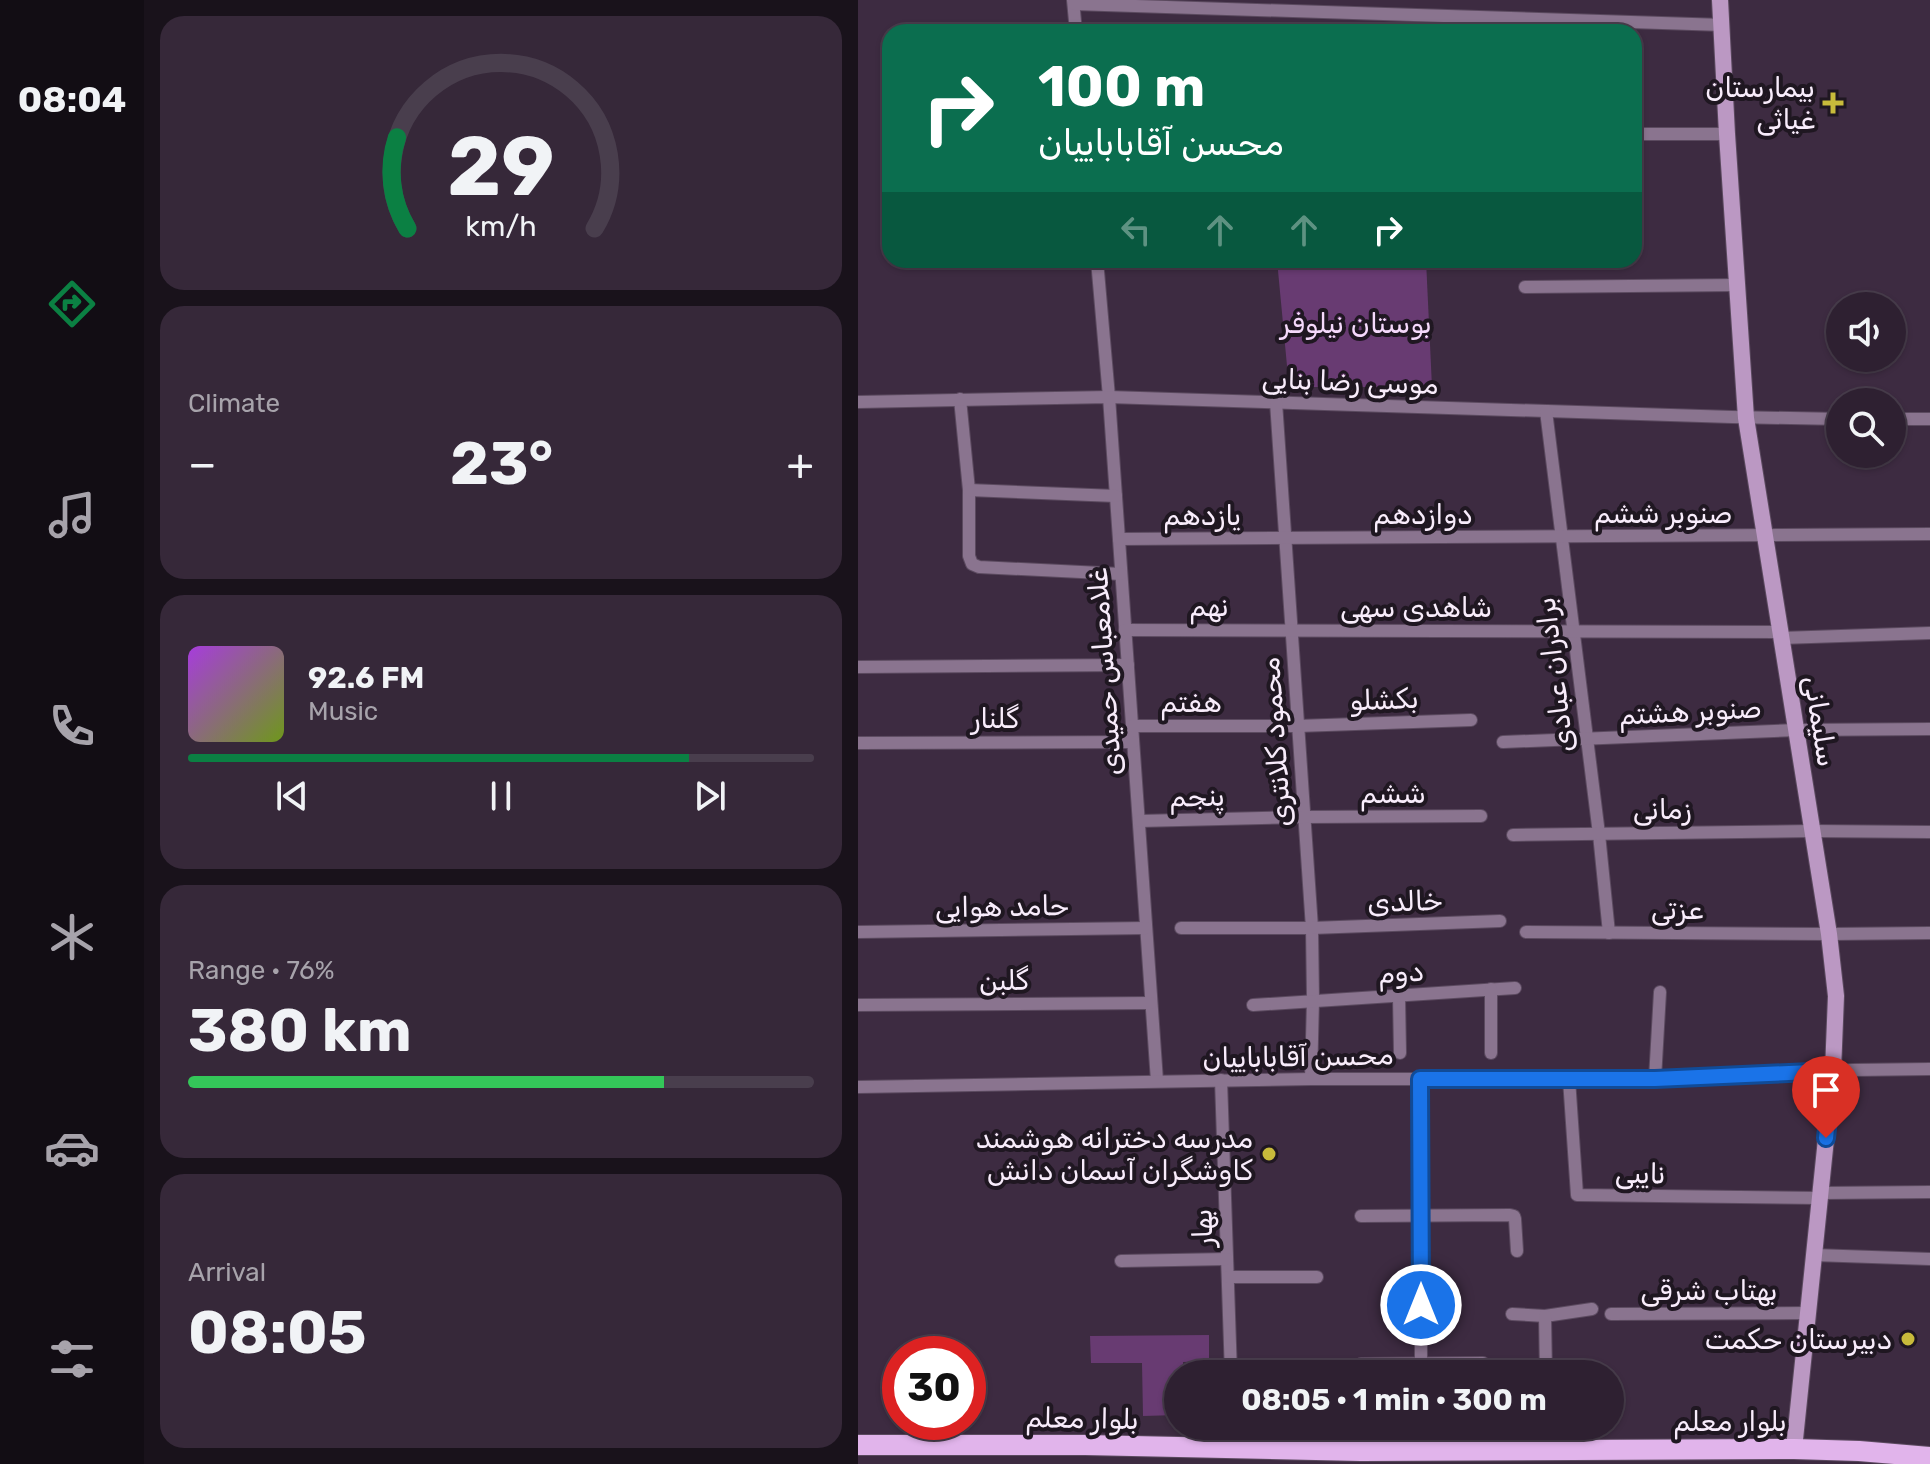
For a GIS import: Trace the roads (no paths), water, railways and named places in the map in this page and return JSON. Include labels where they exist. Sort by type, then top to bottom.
[{"type":"main road","name":"سلیمانی","points":[[1720,0],[1746,418],[1829,934],[1836,996],[1833,1071],[1794,1449]]},
{"type":"main road","name":"بلوار معلم","points":[[858,1445],[1085,1445],[1361,1451],[1794,1449],[1930,1457]]},
{"type":"street","points":[[1075,24],[1073,2],[1723,25]]},
{"type":"street","points":[[1642,134],[1727,134]]},
{"type":"street","name":"غلامعباس حمیدی","points":[[1098,268],[1157,1081]]},
{"type":"street","points":[[1525,287],[1737,285]]},
{"type":"street","name":"موسی رضا بنایی","points":[[858,402],[1109,397],[1826,419]]},
{"type":"street","points":[[960,399],[969,490],[969,556],[972,564],[979,567],[1121,574]]},
{"type":"street","name":"محمود کلانتری","points":[[1276,402],[1312,928],[1311,1079]]},
{"type":"street","name":"برادران عبادی","points":[[1546,411],[1609,933]]},
{"type":"street","points":[[1906,419],[1930,419]]},
{"type":"street","points":[[969,490],[1116,496]]},
{"type":"street","name":"صنوبر ششم","points":[[1562,537],[1930,534]]},
{"type":"street","name":"دوازدهم","points":[[1286,539],[1562,537]]},
{"type":"street","name":"یازدهم","points":[[1119,539],[1286,539]]},
{"type":"street","name":"نهم","points":[[1125,630],[1292,630]]},
{"type":"street","name":"شاهدی سهی","points":[[1292,630],[1781,635],[1930,633]]},
{"type":"street","points":[[858,667],[1128,665]]},
{"type":"street","name":"بکشلو","points":[[1298,726],[1471,720]]},
{"type":"street","name":"هفتم","points":[[1132,726],[1298,726]]},
{"type":"street","name":"صنوبر هشتم","points":[[1503,742],[1796,730],[1930,729]]},
{"type":"street","name":"گلنار","points":[[858,743],[1133,742]]},
{"type":"street","name":"ششم","points":[[1304,817],[1481,816]]},
{"type":"street","name":"پنجم","points":[[1139,821],[1304,817]]},
{"type":"street","name":"زمانی","points":[[1513,835],[1930,832]]},
{"type":"street","name":"خالدی","points":[[1181,928],[1312,928],[1500,921]]},
{"type":"street","name":"حامد هوایی","points":[[858,932],[1146,928]]},
{"type":"street","name":"عزتی","points":[[1526,932],[1930,933]]},
{"type":"street","name":"دوم","points":[[1253,1005],[1515,988]]},
{"type":"street","points":[[1491,989],[1491,1053]]},
{"type":"street","points":[[1655,1079],[1660,992]]},
{"type":"street","points":[[1399,997],[1400,1053]]},
{"type":"street","name":"گلبن","points":[[858,1005],[1151,1003]]},
{"type":"street","name":"محسن آقاباباییان","points":[[858,1087],[1311,1079],[1655,1079],[1930,1069]]},
{"type":"street","points":[[1420,1079],[1421,1360]]},
{"type":"street","name":"نایبی","points":[[1569,1079],[1577,1195],[1820,1196]]},
{"type":"street","name":"بهار","points":[[1221,1080],[1231,1360]]},
{"type":"street","points":[[1820,1196],[1930,1192]]},
{"type":"street","points":[[1361,1216],[1514,1216],[1517,1251]]},
{"type":"street","points":[[1814,1255],[1930,1259]]},
{"type":"street","points":[[1121,1261],[1227,1259]]},
{"type":"street","points":[[1228,1277],[1317,1277]]},
{"type":"street","points":[[1512,1314],[1545,1316],[1592,1309]]},
{"type":"street","name":"بهتاب شرقی","points":[[1611,1314],[1808,1313]]},
{"type":"street","points":[[1545,1316],[1546,1360]]},
{"type":"street","points":[[1234,1440],[1234,1448]]},
{"type":"street","points":[[1548,1440],[1548,1450]]},
{"type":"place","name":"بیمارستان غیاثی","points":[[1833,103]]},
{"type":"place","name":"مدرسه دخترانه هوشمند کاوشگران آسمان دانش","points":[[1269,1154]]},
{"type":"place","name":"دبیرستان حکمت","points":[[1908,1339]]},
{"type":"park label","name":"بوستان نیلوفر","points":[[1356,323]]}]
